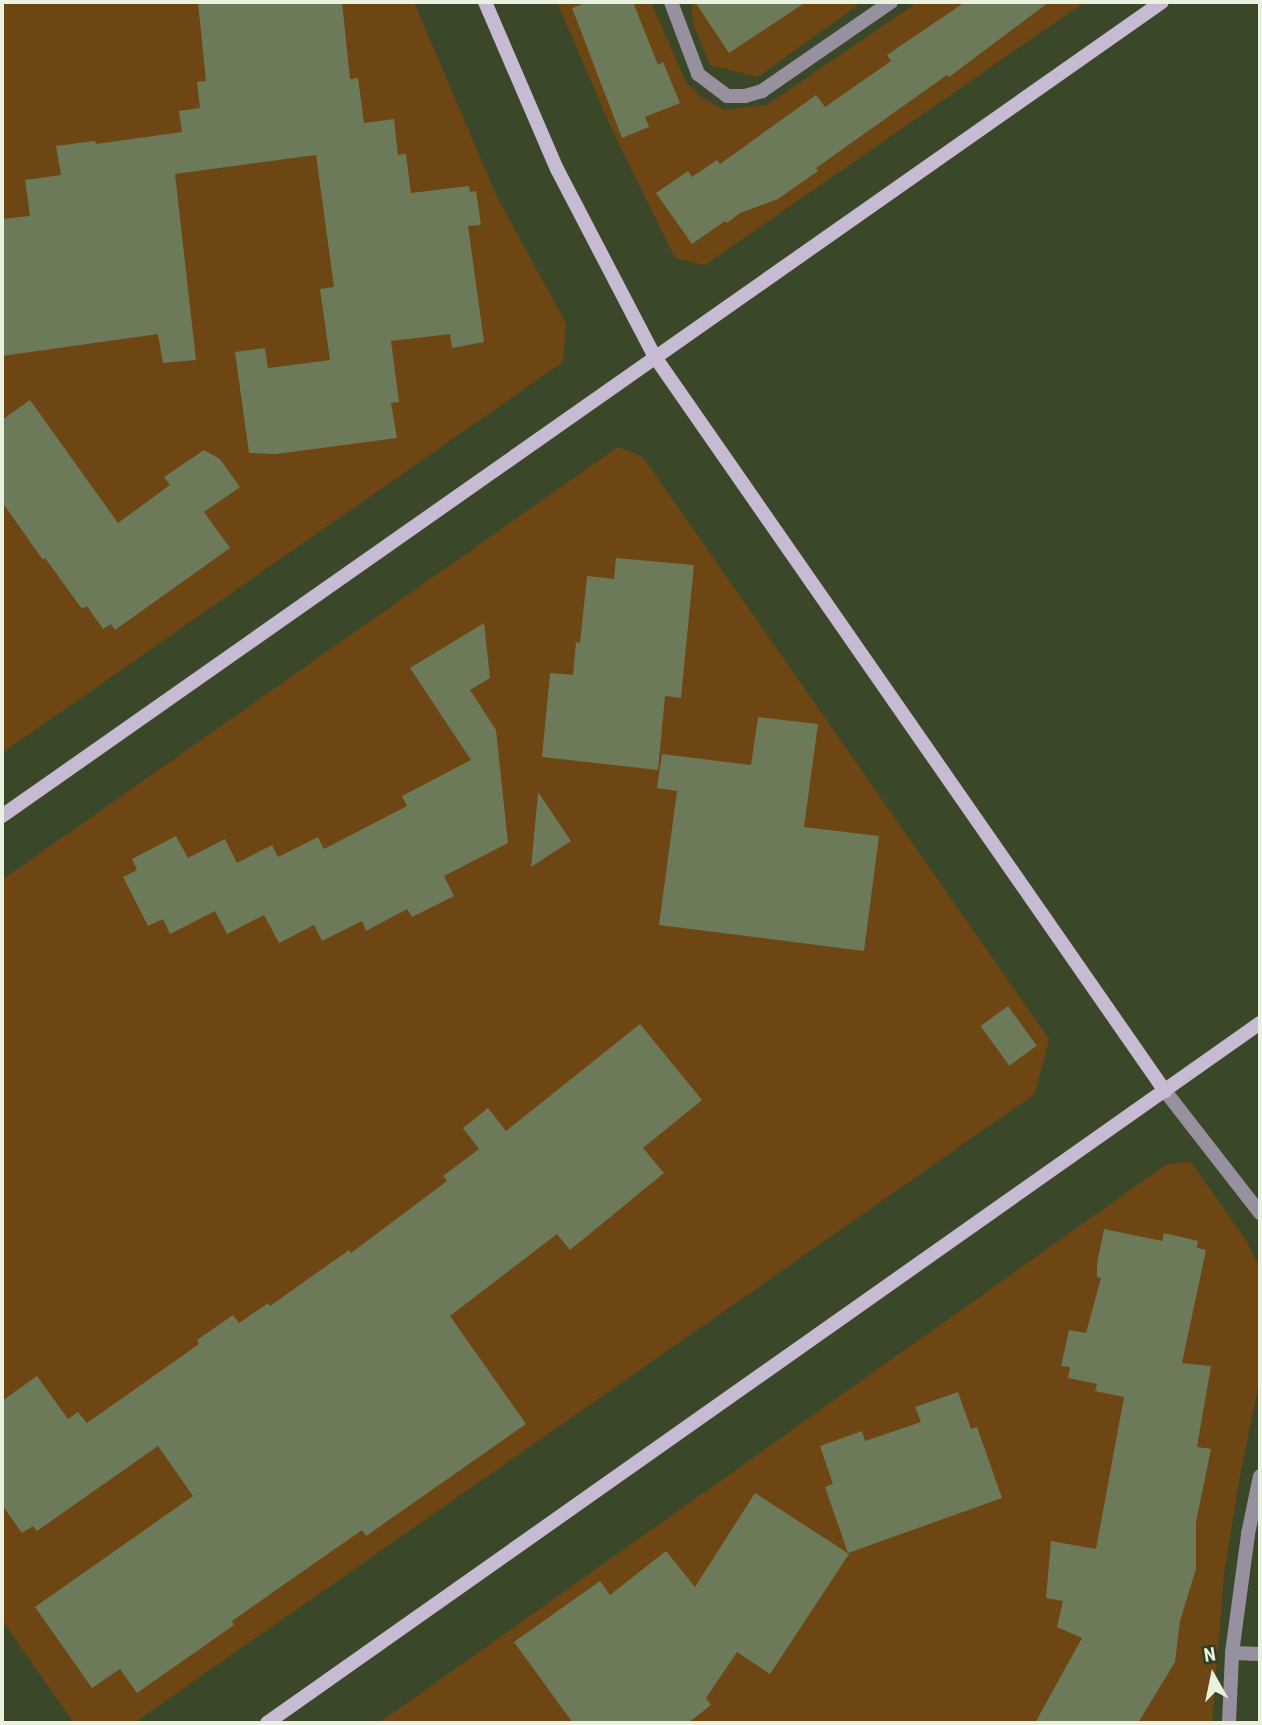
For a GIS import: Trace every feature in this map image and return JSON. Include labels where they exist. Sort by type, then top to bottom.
[{"type":"street","points":[[485,2],[557,169],[655,358],[1166,1091],[1260,1213]]},
{"type":"street","points":[[671,2],[698,74],[727,96],[745,96],[762,91],[891,2]]},
{"type":"street","points":[[2,816],[1162,2]]},
{"type":"street","points":[[267,1723],[1260,1023]]},
{"type":"street","points":[[1229,1723],[1232,1653],[1248,1534],[1260,1476]]},
{"type":"street","points":[[1232,1653],[1260,1654]]},
{"type":"shaded area","points":[[2,2],[414,2],[497,197],[566,323],[563,362],[2,753]]},
{"type":"shaded area","points":[[557,2],[651,2],[686,82],[700,96],[724,110],[767,105],[918,2],[1085,2],[705,265],[675,258],[613,132]]},
{"type":"shaded area","points":[[696,2],[862,2],[758,77],[710,65],[693,24],[692,5]]},
{"type":"shaded area","points":[[618,447],[643,457],[1049,1039],[1035,1094],[134,1723],[73,1722],[2,1620],[2,880]]},
{"type":"shaded area","points":[[1191,1162],[1246,1240],[1260,1269],[1260,1378],[1224,1574],[1212,1723],[379,1723],[1167,1164]]},
{"type":"building","points":[[198,2],[342,2],[350,79],[358,78],[364,123],[394,119],[398,155],[406,154],[411,193],[469,186],[470,192],[476,191],[481,225],[468,226],[484,342],[452,348],[450,334],[391,341],[399,402],[391,403],[397,438],[276,454],[249,453],[235,352],[265,348],[268,368],[330,360],[320,289],[334,287],[316,155],[175,174],[196,360],[163,363],[158,334],[2,356],[2,219],[30,216],[25,180],[61,175],[56,146],[95,141],[96,144],[182,132],[179,111],[200,108],[197,82],[206,81]]},
{"type":"building","points":[[588,2],[633,2],[658,65],[663,62],[680,103],[645,117],[649,127],[622,138],[572,8]]},
{"type":"building","points":[[695,2],[806,2],[729,53]]},
{"type":"building","points":[[965,2],[1049,2],[949,77],[947,75],[816,168],[818,171],[778,199],[740,213],[692,244],[656,193],[688,171],[692,177],[717,160],[720,164],[816,95],[825,107],[891,61],[887,55]]},
{"type":"building","points":[[30,400],[118,523],[170,485],[164,477],[204,450],[220,459],[240,487],[204,512],[230,548],[115,630],[111,624],[103,629],[87,606],[82,609],[45,558],[43,560],[2,502],[2,420]]},
{"type":"building","points":[[616,558],[694,565],[681,698],[665,696],[658,770],[542,757],[550,673],[573,675],[576,642],[580,643],[587,576],[614,579]]},
{"type":"building","points":[[484,623],[490,678],[470,690],[496,730],[508,843],[444,876],[454,896],[412,917],[407,909],[366,931],[362,921],[322,941],[314,925],[279,943],[264,915],[227,934],[215,911],[170,934],[163,919],[148,926],[123,877],[137,870],[132,859],[176,836],[188,858],[225,839],[237,863],[272,845],[278,857],[318,837],[324,849],[407,806],[402,796],[471,760],[410,668]]},
{"type":"building","points":[[758,717],[818,724],[804,827],[879,836],[864,951],[659,925],[677,791],[657,788],[662,754],[751,765]]},
{"type":"building","points":[[538,794],[571,841],[531,867]]},
{"type":"building","points":[[1008,1006],[1037,1046],[1009,1066],[980,1026]]},
{"type":"building","points":[[640,1024],[702,1100],[643,1148],[664,1173],[570,1250],[557,1234],[450,1316],[526,1424],[366,1536],[362,1530],[232,1621],[234,1625],[137,1693],[120,1669],[92,1688],[35,1607],[193,1496],[158,1446],[37,1531],[33,1526],[22,1533],[2,1505],[2,1401],[37,1376],[68,1419],[78,1412],[87,1423],[199,1344],[197,1340],[233,1315],[239,1323],[268,1303],[270,1306],[349,1250],[351,1253],[447,1181],[443,1176],[479,1149],[463,1128],[488,1108],[506,1131]]},
{"type":"building","points":[[1104,1229],[1162,1241],[1164,1233],[1198,1241],[1197,1248],[1206,1250],[1182,1363],[1211,1366],[1197,1447],[1211,1449],[1196,1522],[1196,1569],[1180,1621],[1175,1662],[1138,1723],[1035,1723],[1082,1638],[1057,1627],[1063,1601],[1046,1598],[1051,1541],[1096,1549],[1124,1397],[1095,1391],[1097,1384],[1068,1378],[1070,1367],[1061,1366],[1069,1330],[1086,1333],[1101,1278],[1097,1277],[1097,1264]]},
{"type":"building","points":[[958,1392],[971,1429],[977,1427],[1002,1498],[848,1553],[825,1487],[833,1484],[820,1446],[862,1431],[865,1441],[921,1422],[915,1407]]},
{"type":"building","points":[[755,1493],[849,1554],[770,1674],[737,1652],[706,1698],[711,1705],[688,1723],[573,1723],[514,1642],[600,1581],[610,1595],[666,1551],[695,1587]]}]
